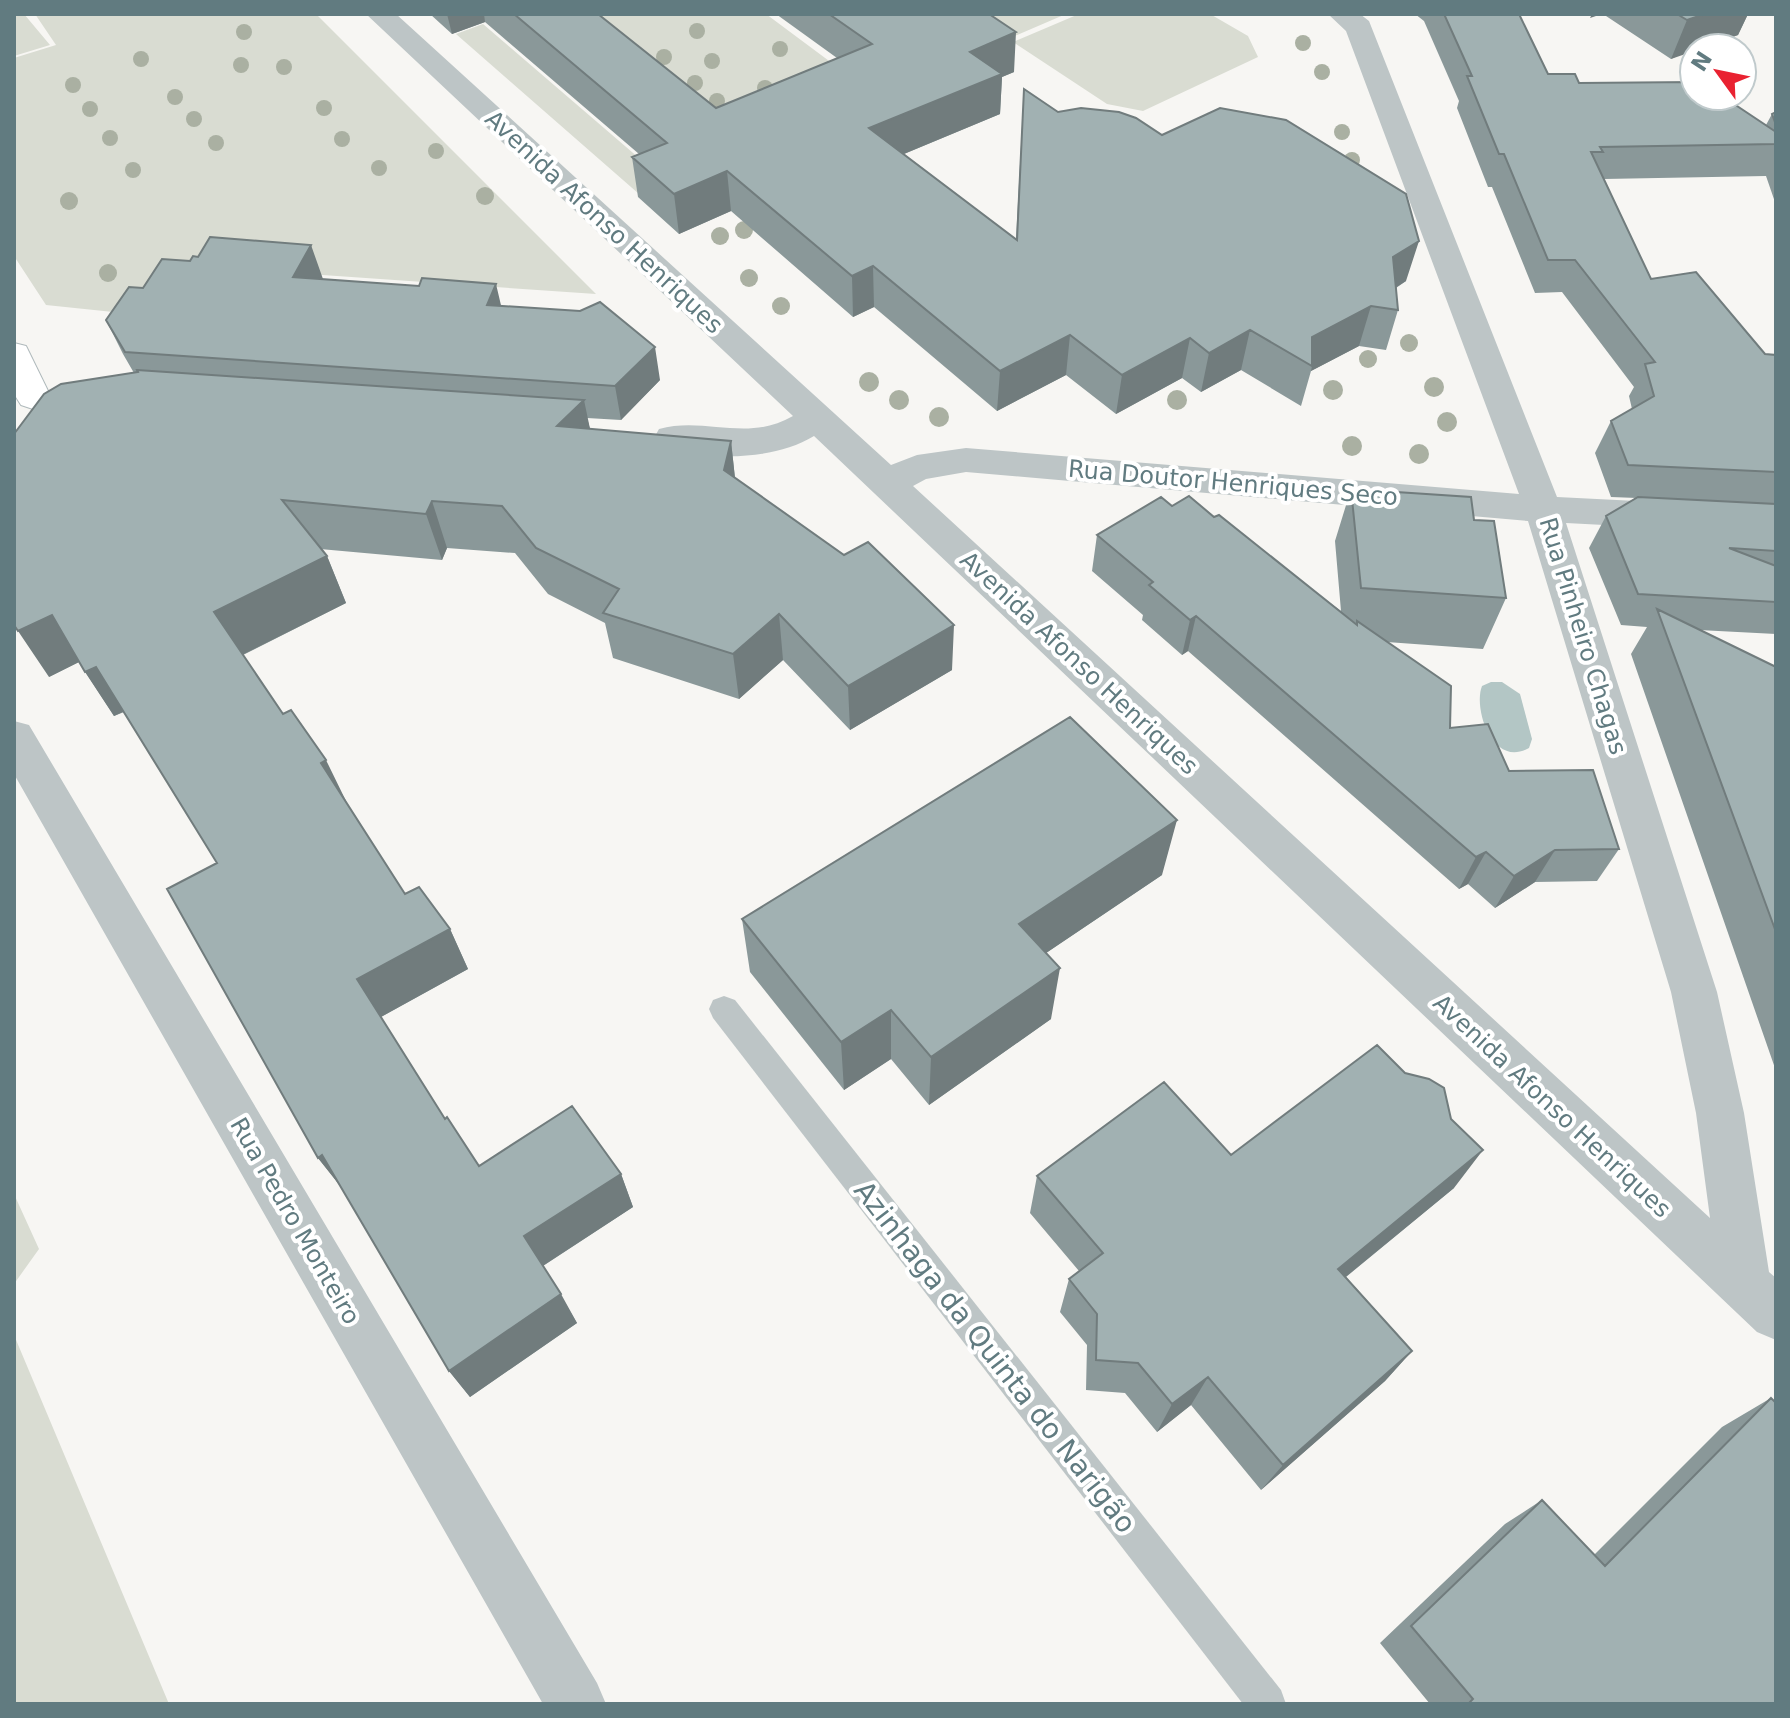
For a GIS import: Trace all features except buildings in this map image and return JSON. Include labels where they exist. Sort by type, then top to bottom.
[{"type":"street","name":"Avenida Afonso Henriques","points":[[380,14],[1761,1300]]},
{"type":"street","name":"Rua Pinheiro Chagas","points":[[1342,14],[1359,27],[1543,509],[1694,992],[1761,1300]]},
{"type":"street","points":[[14,354],[33,397],[72,398]]},
{"type":"street","points":[[640,436],[735,443],[782,439],[816,419]]},
{"type":"street","name":"Rua Doutor Henriques Seco","points":[[886,484],[917,468],[966,460],[1543,509],[1776,521]]},
{"type":"street","name":"Rua Pedro Monteiro","points":[[14,737],[576,1704]]},
{"type":"lane","name":"Azinhaga da Quinta do Narigão","points":[[724,1009],[1267,1704]]},
{"type":"shaded area","points":[[14,14],[24,14],[50,45],[14,56]]},
{"type":"shaded area","points":[[35,14],[316,14],[596,294],[177,265],[142,315],[46,305],[14,256],[14,58],[56,45]]},
{"type":"shaded area","points":[[576,14],[766,14],[856,81],[724,136]]},
{"type":"shaded area","points":[[940,14],[1066,14],[989,47]]},
{"type":"shaded area","points":[[1079,14],[1210,14],[1248,36],[1258,57],[1143,111],[1107,104],[1013,42]]},
{"type":"shaded area","points":[[483,24],[668,183],[639,194],[456,34]]},
{"type":"shaded area","points":[[1502,682],[1520,694],[1532,739],[1529,748],[1516,752],[1505,750],[1488,733],[1480,708],[1480,696],[1482,686]]},
{"type":"shaded area","points":[[14,1194],[39,1249],[14,1284]]},
{"type":"shaded area","points":[[14,1335],[169,1704],[14,1704]]}]
